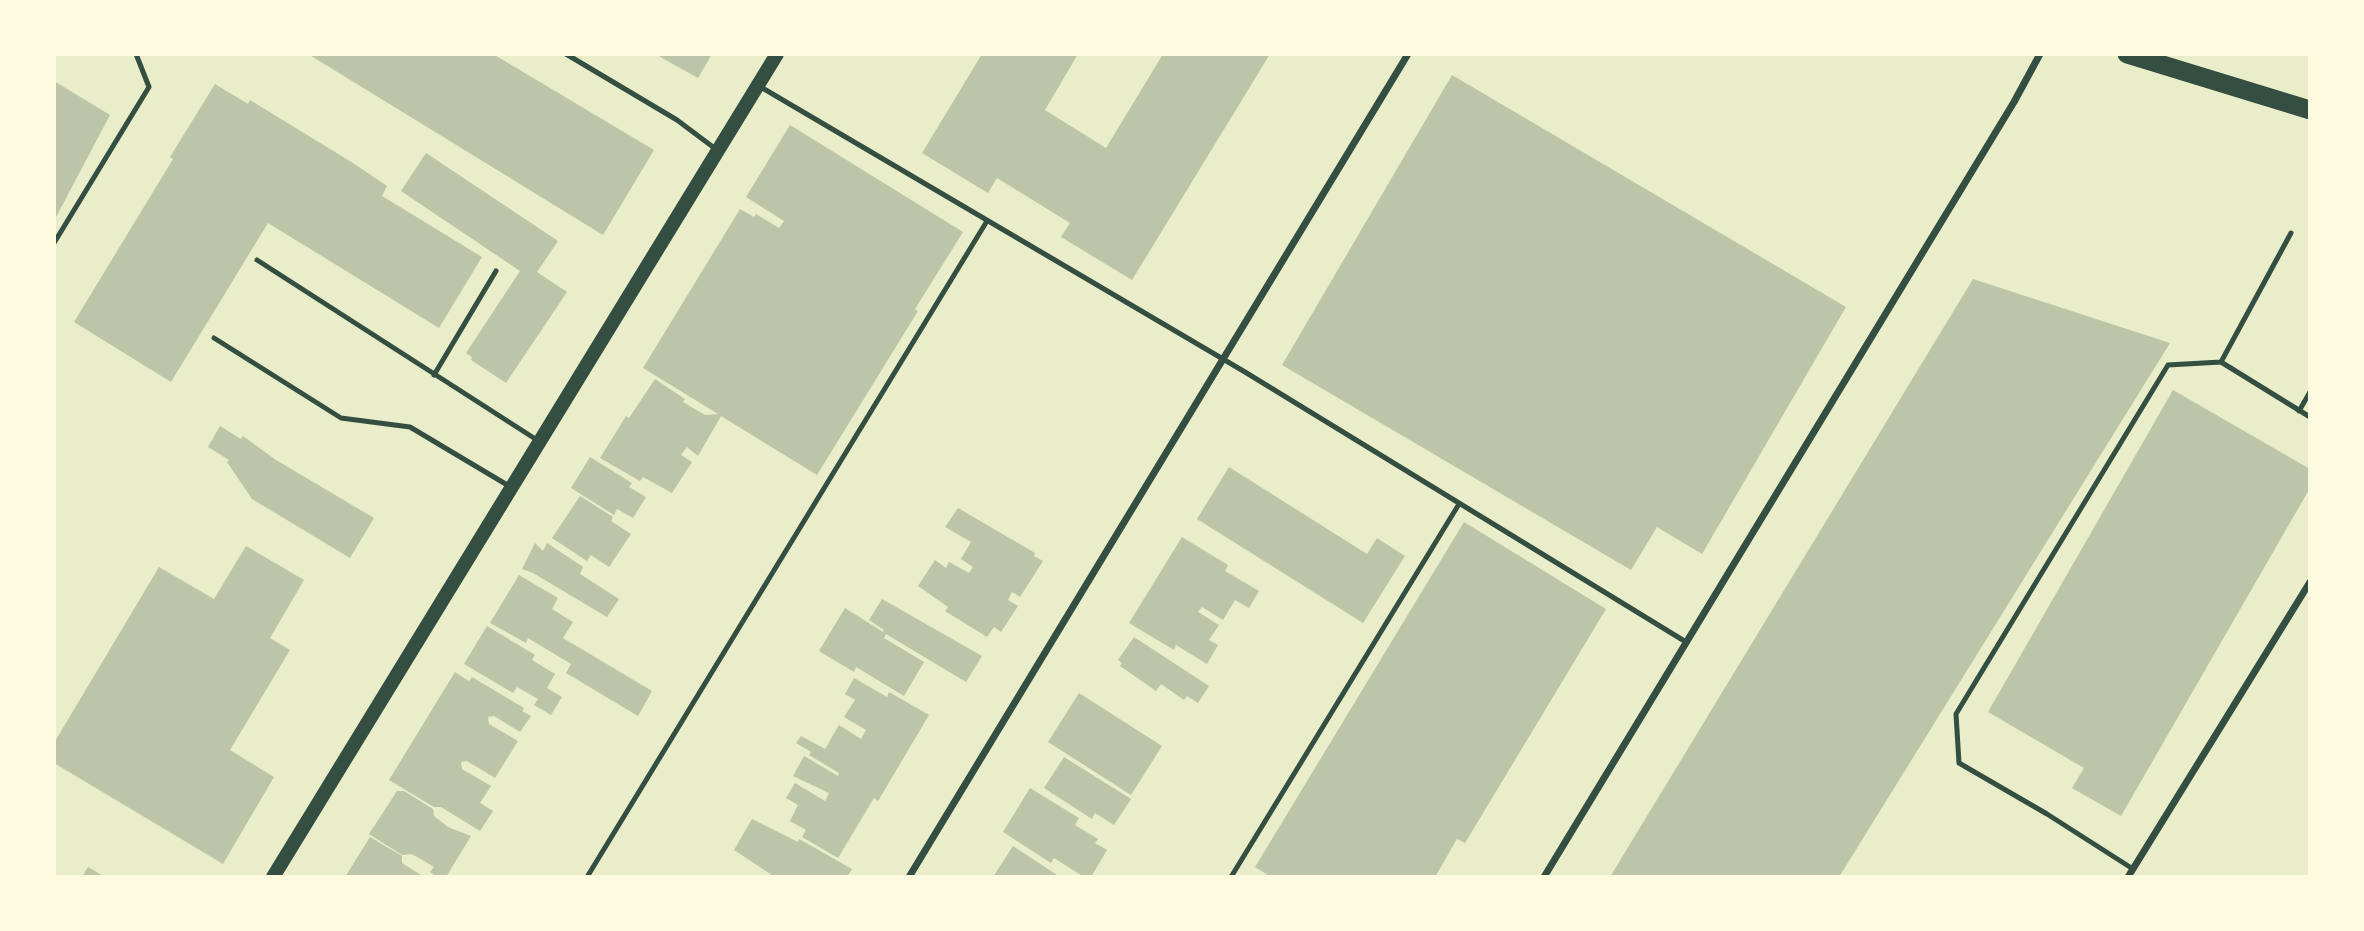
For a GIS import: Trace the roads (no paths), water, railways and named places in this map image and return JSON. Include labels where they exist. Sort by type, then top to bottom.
[{"type":"highway","points":[[2127,54],[2310,110]]},
{"type":"main road","points":[[273,877],[777,54]]},
{"type":"street","points":[[909,877],[1408,54]]},
{"type":"street","points":[[1547,876],[2040,54]]},
{"type":"street","points":[[2128,877],[2310,582]]},
{"type":"lane","points":[[54,243],[149,87],[136,54]]},
{"type":"lane","points":[[566,54],[677,120],[718,151]]},
{"type":"lane","points":[[759,86],[1223,360],[1686,642]]},
{"type":"lane","points":[[587,877],[987,221]]},
{"type":"lane","points":[[2221,362],[2291,233]]},
{"type":"lane","points":[[257,260],[539,442]]},
{"type":"lane","points":[[434,375],[496,271]]},
{"type":"lane","points":[[214,338],[341,418],[410,427],[512,487]]},
{"type":"lane","points":[[2133,869],[2047,814],[1959,763],[1956,714],[2168,365],[2221,362],[2310,417]]},
{"type":"lane","points":[[2299,411],[2310,392]]},
{"type":"lane","points":[[1231,877],[1459,505]]}]
